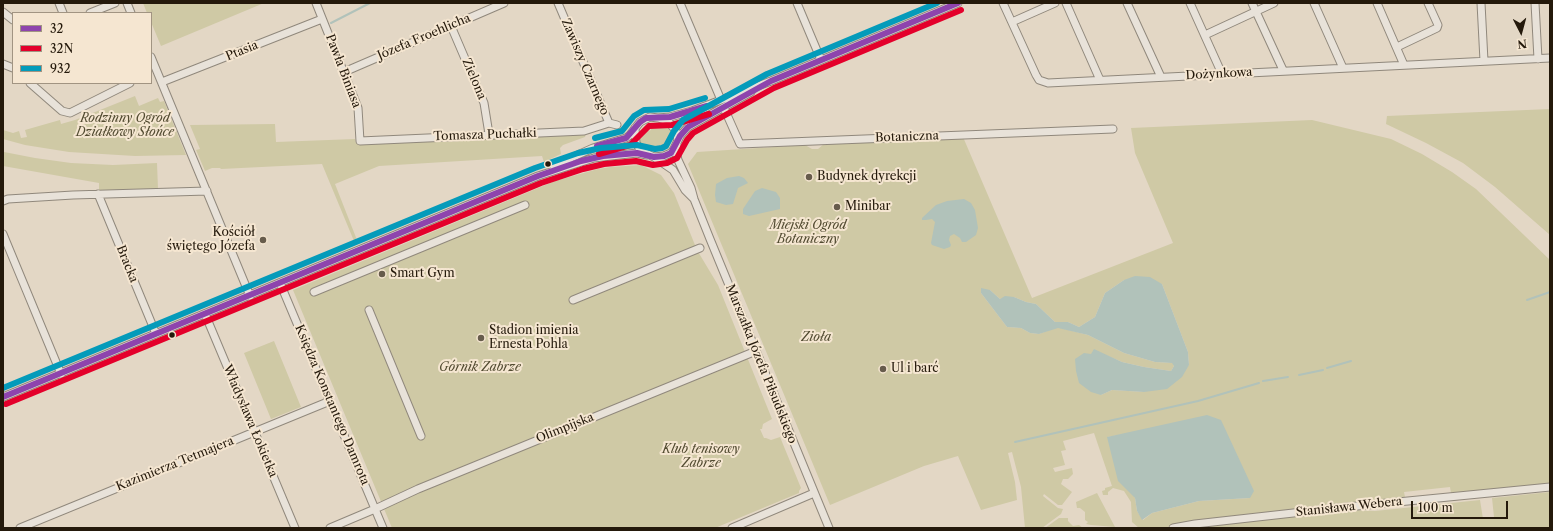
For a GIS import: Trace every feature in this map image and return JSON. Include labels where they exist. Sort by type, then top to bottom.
[{"type":"street","points":[[93,12],[116,3]]},
{"type":"street","name":"Pawła Biniasa","points":[[316,3],[358,108],[360,141]]},
{"type":"street","name":"Józefa Froehlicha","points":[[344,72],[504,3]]},
{"type":"street","name":"Zawiszy Czarnego","points":[[558,3],[609,123],[617,125]]},
{"type":"street","points":[[680,3],[721,100]]},
{"type":"street","points":[[797,3],[821,60]]},
{"type":"street","points":[[538,176],[581,153],[626,138],[640,122],[646,118],[676,116],[721,100],[771,81],[958,3]]},
{"type":"street","name":"Dożynkowa","points":[[1003,3],[1039,80],[1048,83],[1283,70],[1550,58]]},
{"type":"street","points":[[1012,22],[1055,3]]},
{"type":"street","points":[[1066,3],[1100,80]]},
{"type":"street","points":[[1128,3],[1161,77]]},
{"type":"street","points":[[1190,3],[1222,74]]},
{"type":"street","points":[[1252,3],[1283,70]]},
{"type":"street","points":[[1205,35],[1274,3]]},
{"type":"street","points":[[1314,3],[1344,68]]},
{"type":"street","points":[[1376,3],[1404,65]]},
{"type":"street","points":[[1396,47],[1437,28],[1438,25],[1428,3]]},
{"type":"street","points":[[1481,3],[1484,61]]},
{"type":"street","points":[[1535,3],[1538,59]]},
{"type":"street","points":[[3,12],[12,19]]},
{"type":"street","name":"Ptasia","points":[[162,82],[322,18]]},
{"type":"street","name":"Zielona","points":[[451,26],[484,103],[489,134]]},
{"type":"street","points":[[154,70],[162,82],[250,296]]},
{"type":"street","points":[[3,397],[538,176],[594,158],[637,152],[651,156],[667,155],[678,143],[688,127],[771,81]]},
{"type":"street","points":[[31,84],[62,111],[70,113],[128,84]]},
{"type":"street","name":"Botaniczna","points":[[724,108],[740,144],[1113,129]]},
{"type":"street","points":[[658,118],[668,121],[671,124],[676,131],[678,143]]},
{"type":"street","name":"Tomasza Puchałki","points":[[360,141],[489,134],[584,131],[609,123]]},
{"type":"street","points":[[635,128],[636,143],[641,151],[651,156]]},
{"type":"street","name":"Marszałka Józefa Piłsudskiego","points":[[678,143],[676,156],[691,188],[694,199],[829,528]]},
{"type":"street","name":"Marszałka Józefa Piłsudskiego","points":[[651,156],[673,170],[685,190],[694,199]]},
{"type":"street","points":[[3,201],[8,199],[98,194],[207,190]]},
{"type":"street","name":"Bracka","points":[[98,194],[156,334]]},
{"type":"street","points":[[314,292],[525,205]]},
{"type":"street","points":[[3,234],[61,374]]},
{"type":"street","points":[[573,300],[700,248]]},
{"type":"street","name":"Księdza Konstantego Damrota","points":[[280,283],[383,528]]},
{"type":"street","points":[[369,310],[420,436]]},
{"type":"street","name":"Władysława Łokietka","points":[[205,314],[295,528]]},
{"type":"street","name":"Olimpijska","points":[[330,528],[418,489],[756,351]]},
{"type":"street","name":"Kazimierza Tetmajera","points":[[20,528],[330,401]]},
{"type":"street","name":"Stanisława Webera","points":[[1173,528],[1186,525],[1347,507],[1550,488]]},
{"type":"street","points":[[736,527],[814,493]]},
{"type":"green space","points":[[143,3],[264,3],[161,46],[152,24],[152,12],[147,12]]},
{"type":"green space","name":"Rodzinny Ogród Działkowy Słońce","points":[[135,96],[139,106],[158,98],[160,102],[164,101],[186,155],[135,156],[69,152],[25,145],[3,139],[3,130],[13,133],[19,131],[21,138],[27,137],[25,130],[60,120],[61,124],[75,120]]},
{"type":"green space","points":[[1550,109],[1550,235],[1495,187],[1463,163],[1386,124],[1387,116]]},
{"type":"green space","points":[[1312,120],[1391,139],[1422,154],[1452,172],[1476,189],[1550,260],[1550,485],[1455,493],[1451,493],[1450,487],[1404,492],[1405,497],[1196,520],[1163,528],[1139,528],[1132,522],[1131,502],[1124,491],[1113,488],[1108,492],[1108,495],[1103,495],[1102,491],[1105,490],[1105,488],[1112,486],[1094,433],[1063,441],[1066,450],[1061,451],[1065,465],[1053,468],[1055,472],[1072,468],[1073,474],[1068,479],[1063,479],[1061,484],[1072,492],[1062,505],[1058,505],[1044,494],[1043,496],[1058,508],[1063,509],[1061,514],[1042,528],[1025,528],[1021,487],[1012,452],[1008,453],[1015,482],[1017,500],[981,510],[958,456],[924,466],[830,505],[688,164],[697,152],[805,145],[812,149],[818,149],[824,144],[963,137],[1032,298],[1173,243],[1135,153],[1131,128]],"holes":[[[1124,280],[1162,284],[1188,352],[1189,365],[1144,392],[1112,390],[1101,395],[1094,350],[1122,362],[1144,367],[1171,371],[1174,366],[1173,363],[1155,362],[1124,353],[1088,335],[1057,327],[1039,334],[1030,333],[1021,328],[1007,327],[981,293],[990,290],[1000,299],[1014,297],[1036,304],[1055,322],[1068,322],[1079,327],[1095,317],[1105,293]],[[1130,433],[1250,498],[1199,501],[1152,513],[1143,520],[1137,511],[1135,498],[1108,437]]]},
{"type":"green space","points":[[275,124],[276,142],[355,139],[356,143],[586,133],[585,137],[563,145],[560,148],[561,154],[544,162],[542,156],[379,166],[335,184],[357,240],[354,241],[322,164],[221,169],[212,168],[205,171],[196,150],[200,149],[190,125]]},
{"type":"green space","points":[[649,124],[666,124],[669,127],[672,137],[667,147],[658,150],[642,147],[639,139],[640,134],[644,127],[648,131],[651,130]]},
{"type":"green space","points":[[4,152],[71,163],[113,165],[157,163],[158,189],[99,193],[99,183],[3,166]]},
{"type":"green space","name":"Górnik Zabrze","points":[[641,165],[661,175],[674,193],[697,250],[718,285],[772,419],[763,424],[762,429],[760,429],[764,438],[771,440],[780,437],[801,488],[799,493],[715,528],[392,528],[293,290],[555,181],[598,169]]},
{"type":"green space","points":[[274,341],[301,407],[271,419],[244,353]]},
{"type":"green space","points":[[1550,492],[1550,528],[1190,528],[1352,510],[1375,511],[1480,500],[1483,519],[1494,517],[1492,498]]},
{"type":"green space","points":[[1097,493],[1115,527],[1086,524],[1088,522],[1085,520],[1085,512],[1080,508],[1077,508],[1076,502]]},
{"type":"green space","points":[[1059,518],[1068,518],[1068,521],[1073,526],[1079,525],[1083,528],[1045,528]]},
{"type":"shaded area","points":[[739,176],[744,178],[748,183],[738,188],[733,204],[726,205],[716,202],[716,184],[727,178]]},
{"type":"shaded area","points":[[762,188],[776,192],[780,198],[780,209],[749,216],[743,214],[743,209],[755,191]]},
{"type":"shaded area","points":[[964,199],[971,203],[975,210],[978,228],[976,235],[966,242],[962,242],[960,238],[954,234],[950,236],[950,247],[944,249],[932,245],[931,243],[935,222],[932,219],[922,220],[922,218],[936,205],[947,201]]},
{"type":"shaded area","points":[[1135,276],[1150,277],[1162,284],[1188,352],[1189,365],[1182,377],[1167,389],[1144,392],[1112,390],[1101,395],[1091,392],[1079,383],[1075,359],[1084,353],[1091,354],[1094,349],[1122,362],[1144,367],[1171,371],[1174,366],[1172,363],[1155,362],[1124,353],[1088,335],[1058,328],[1039,334],[1030,333],[1021,328],[1007,327],[981,293],[981,288],[990,290],[1000,299],[1005,296],[1014,297],[1036,304],[1055,322],[1068,322],[1079,327],[1095,317],[1105,293],[1124,280]]},
{"type":"shaded area","points":[[1207,415],[1221,420],[1254,491],[1250,498],[1199,501],[1152,513],[1142,520],[1137,511],[1135,498],[1118,481],[1107,437]]},
{"type":"waterway","points":[[331,23],[370,3]]},
{"type":"waterway","points":[[1527,300],[1550,292]]},
{"type":"waterway","points":[[1327,368],[1351,361]]},
{"type":"waterway","points":[[1299,375],[1323,370]]},
{"type":"waterway","points":[[1263,381],[1288,377]]},
{"type":"waterway","points":[[1015,442],[1198,401],[1259,383]]},
{"type":"transit line","name":"932","points":[[3,388],[535,168],[578,153],[601,148],[637,145],[655,149],[662,148],[666,146],[674,131],[683,120],[767,74],[937,3]]},
{"type":"transit line","name":"32","points":[[3,397],[538,176],[581,161],[603,156],[637,153],[654,157],[664,156],[671,153],[680,136],[688,127],[771,81],[958,3]]},
{"type":"transit line","name":"32N","points":[[6,404],[541,183],[583,169],[604,164],[636,161],[653,165],[667,163],[677,158],[687,140],[693,133],[774,88],[961,10]]},
{"type":"transit line","name":"932","points":[[595,138],[622,131],[634,116],[644,110],[669,109],[705,98]]},
{"type":"transit line","name":"32","points":[[597,146],[626,138],[640,122],[646,118],[670,117],[707,106]]},
{"type":"transit line","name":"32N","points":[[599,154],[630,145],[649,126],[672,125],[709,114]]},
{"type":"place","name":"Budynek dyrekcji","points":[[809,177]]},
{"type":"place","name":"Minibar","points":[[837,207]]},
{"type":"place","name":"Kościół świętego Józefa","points":[[263,240]]},
{"type":"place","name":"Smart Gym","points":[[382,274]]},
{"type":"place","name":"Stadion imienia Ernesta Pohla","points":[[481,338]]},
{"type":"place","name":"Ul i barć","points":[[883,369]]},
{"type":"park label","name":"Miejski Ogród Botaniczny","points":[[808,233]]},
{"type":"park label","name":"Zioła","points":[[816,338]]},
{"type":"park label","name":"Klub tenisowy Zabrze","points":[[701,457]]}]
